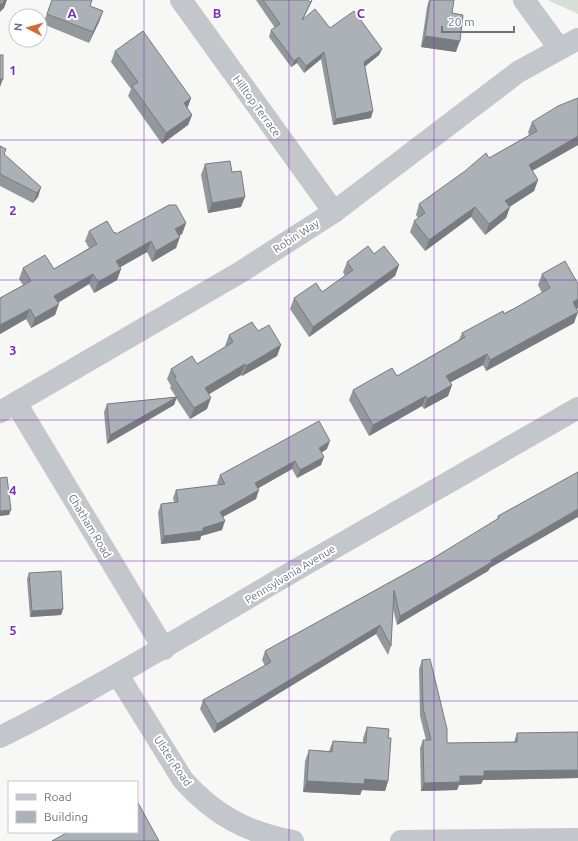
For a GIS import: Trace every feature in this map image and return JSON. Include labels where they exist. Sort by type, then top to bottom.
[{"type":"street","name":"Hilltop Terrace","points":[[181,0],[334,212]]},
{"type":"street","points":[[524,0],[569,43]]},
{"type":"street","name":"Robin Way","points":[[8,408],[239,273],[334,212],[502,83],[569,43]]},
{"type":"street","name":"Chatham Road","points":[[8,408],[164,649]]},
{"type":"street","name":"Pennsylvania Avenue","points":[[0,737],[62,706],[164,649],[312,561],[578,408]]},
{"type":"street","name":"Ulster Road","points":[[118,675],[183,780],[194,793],[218,812],[243,827],[272,837],[293,841]]},
{"type":"street","points":[[401,841],[578,839]]},
{"type":"shaded area","points":[[548,0],[578,0],[578,14]]},
{"type":"building","points":[[0,0],[5,0],[0,5]]},
{"type":"building","points":[[52,0],[92,0],[90,6],[103,11],[93,32],[48,14]]},
{"type":"building","points":[[263,0],[308,0],[310,2],[312,0],[302,20],[315,9],[330,28],[354,11],[382,49],[364,62],[373,111],[336,119],[324,52],[306,66],[299,57],[294,61],[271,30],[280,24]]},
{"type":"building","points":[[430,0],[454,0],[452,13],[463,15],[460,41],[425,36]]},
{"type":"building","points":[[143,31],[191,98],[184,103],[192,115],[166,133],[132,86],[138,82],[115,51]]},
{"type":"building","points":[[0,55],[3,55],[3,79],[0,79]]},
{"type":"building","points":[[578,98],[578,136],[529,165],[538,180],[505,201],[510,207],[489,224],[475,207],[429,240],[414,221],[425,213],[419,204],[465,171],[486,153],[489,158],[537,131],[532,122],[558,106]]},
{"type":"building","points":[[0,146],[6,149],[4,154],[41,187],[37,193],[0,174]]},
{"type":"building","points":[[230,161],[232,172],[241,171],[245,197],[212,203],[205,164]]},
{"type":"building","points":[[169,205],[176,205],[186,223],[175,229],[180,237],[156,251],[151,241],[116,261],[121,269],[98,282],[93,274],[54,296],[59,304],[35,318],[30,309],[0,325],[0,298],[31,281],[23,268],[45,255],[54,269],[97,244],[89,231],[107,221],[116,234]]},
{"type":"building","points":[[368,246],[374,254],[384,246],[399,265],[313,327],[294,298],[316,283],[322,292],[353,270],[347,262]]},
{"type":"building","points":[[565,261],[578,284],[578,299],[573,302],[578,312],[490,360],[487,354],[446,376],[452,385],[427,399],[426,396],[373,425],[353,390],[392,368],[397,376],[465,337],[462,333],[503,311],[504,314],[550,288],[542,274]]},
{"type":"building","points":[[252,322],[258,331],[269,325],[281,345],[205,388],[211,398],[194,408],[174,378],[176,377],[171,369],[192,356],[197,364],[233,342],[229,335]]},
{"type":"building","points":[[177,397],[110,435],[107,404]]},
{"type":"building","points":[[319,421],[330,441],[319,448],[324,457],[300,470],[295,461],[255,483],[259,490],[220,512],[225,521],[203,528],[203,531],[164,536],[161,504],[178,502],[176,490],[225,484],[220,475]]},
{"type":"building","points":[[578,472],[578,509],[400,616],[394,590],[391,646],[380,625],[217,724],[203,700],[271,662],[265,651],[432,559],[499,518],[498,516]]},
{"type":"building","points":[[7,477],[11,510],[0,511],[0,478]]},
{"type":"building","points":[[61,571],[63,609],[32,611],[29,573]]},
{"type":"building","points":[[430,659],[447,729],[447,743],[517,742],[517,733],[578,732],[578,770],[484,771],[484,776],[460,776],[460,782],[424,783],[423,740],[431,740],[423,708],[422,660]]},
{"type":"building","points":[[367,727],[389,729],[388,738],[391,738],[388,781],[365,779],[364,784],[307,781],[309,750],[332,752],[333,741],[366,743]]},
{"type":"building","points":[[138,803],[159,841],[52,841],[66,833],[138,833]]}]
